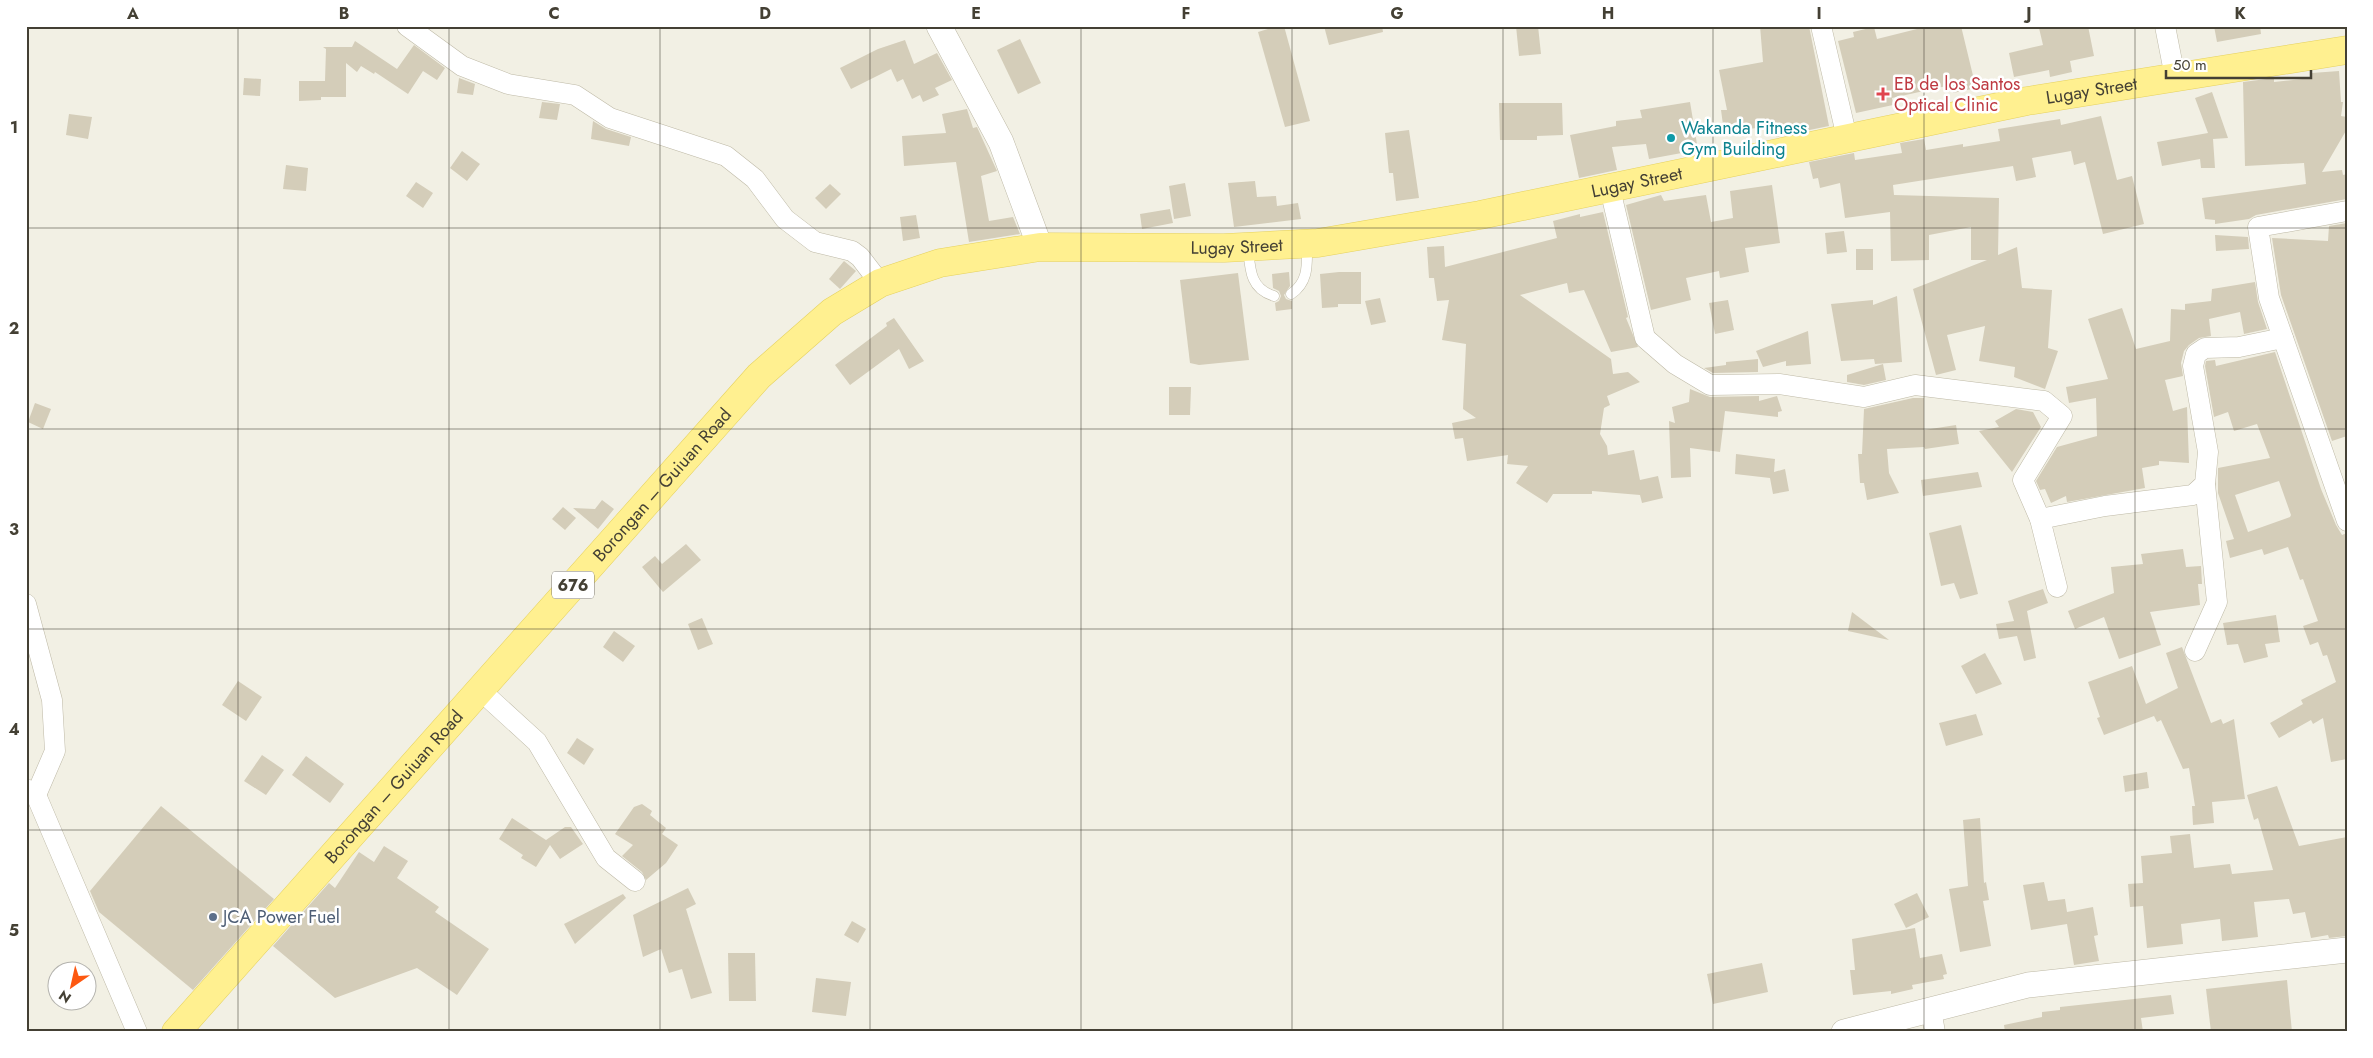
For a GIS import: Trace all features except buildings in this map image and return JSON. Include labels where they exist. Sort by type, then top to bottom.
[{"type":"main road","name":"Lugay Street","points":[[1040,247],[1248,247],[1307,244],[1480,216],[2027,101],[2347,50]]},
{"type":"main road","name":"Borongan – Guiuan Road","points":[[176,1032],[759,376],[832,312],[880,283],[940,262],[1040,247]]},
{"type":"street","points":[[407,26],[462,66],[508,84],[576,95],[610,118],[726,156],[755,179],[785,219],[815,242],[852,252],[860,258],[880,283]]},
{"type":"street","points":[[939,26],[1001,142],[1040,247]]},
{"type":"street","points":[[1821,26],[1848,138]]},
{"type":"street","points":[[2165,26],[2175,77]]},
{"type":"street","points":[[1610,188],[1644,338],[1675,364],[1710,385],[1779,384],[1864,397],[1915,385],[2044,401],[2062,416],[2023,480],[2040,519],[2057,587]]},
{"type":"street","points":[[2347,211],[2258,227],[2269,298],[2283,338],[2338,470],[2347,521]]},
{"type":"street","points":[[2195,651],[2217,602],[2205,484],[2208,452],[2193,366],[2196,354],[2205,348],[2239,347],[2283,338]]},
{"type":"street","points":[[2040,519],[2105,506],[2193,494],[2205,484]]},
{"type":"street","points":[[26,604],[52,700],[55,750],[31,792],[136,1032]]},
{"type":"street","points":[[480,690],[537,742],[606,858],[635,880]]},
{"type":"street","points":[[1844,1032],[1933,1021],[2028,985],[2347,950]]},
{"type":"lane","points":[[1291,294],[1298,290],[1305,277],[1307,244]]},
{"type":"lane","points":[[1248,247],[1254,282],[1259,289],[1274,296]]},
{"type":"place","name":"EB de los Santos Optical Clinic","points":[[1883,94]]},
{"type":"place","name":"Wakanda Fitness Gym Building","points":[[1671,138]]},
{"type":"place","name":"JCA Power Fuel","points":[[213,917]]}]
